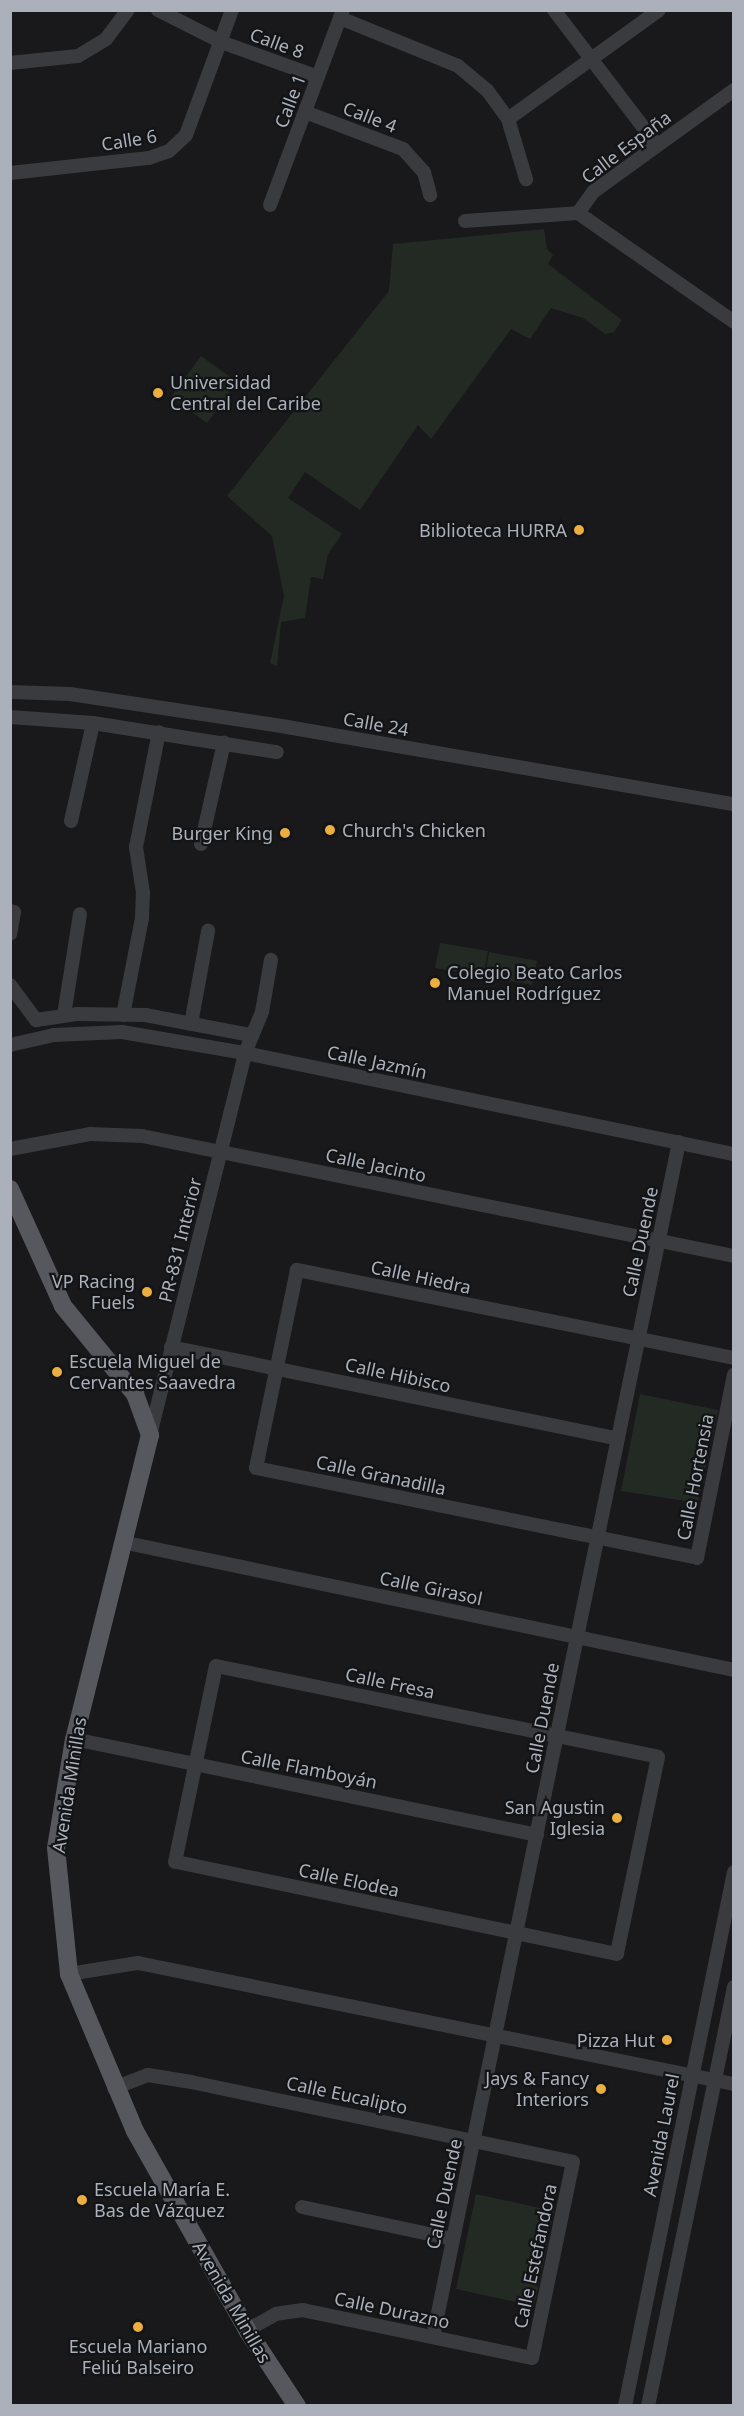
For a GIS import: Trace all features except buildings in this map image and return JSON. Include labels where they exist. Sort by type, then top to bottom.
[{"type":"main road","points":[[10,1189],[63,1306],[135,1394],[150,1435]]},
{"type":"main road","name":"Avenida Minillas","points":[[150,1435],[74,1739],[56,1848],[69,1974],[114,2088],[247,2330],[297,2406]]},
{"type":"street","points":[[10,63],[78,56],[106,39],[128,10]]},
{"type":"street","name":"Calle 8","points":[[158,10],[221,42],[318,77]]},
{"type":"street","name":"Calle 6","points":[[10,173],[148,158],[169,151],[186,135],[232,10]]},
{"type":"street","points":[[554,10],[593,58],[657,146]]},
{"type":"street","points":[[508,119],[659,10]]},
{"type":"street","points":[[342,14],[458,66],[487,90],[508,119],[526,179]]},
{"type":"street","name":"Calle 1","points":[[270,205],[342,14]]},
{"type":"street","name":"Calle España","points":[[578,213],[592,192],[734,90]]},
{"type":"street","name":"Calle 4","points":[[305,112],[403,149],[424,172],[430,195]]},
{"type":"street","points":[[465,221],[578,213],[734,322]]},
{"type":"street","name":"Calle 24","points":[[10,692],[70,694],[297,729],[734,804]]},
{"type":"street","points":[[10,717],[93,723],[277,752]]},
{"type":"street","points":[[71,821],[93,723]]},
{"type":"street","points":[[123,1015],[142,918],[143,893],[136,848],[159,732]]},
{"type":"street","points":[[201,844],[224,743]]},
{"type":"street","points":[[10,911],[14,912],[10,934]]},
{"type":"street","points":[[64,1015],[80,914]]},
{"type":"street","points":[[191,1024],[208,930]]},
{"type":"street","name":"PR-831 Interior","points":[[150,1435],[245,1053],[262,1012],[271,960]]},
{"type":"street","points":[[10,985],[36,1020],[64,1015],[123,1015],[251,1035]]},
{"type":"street","name":"Calle Jazmín","points":[[10,1045],[54,1035],[122,1032],[245,1053],[734,1154]]},
{"type":"street","name":"Calle Jacinto","points":[[10,1149],[90,1134],[142,1136],[734,1256]]},
{"type":"street","name":"Calle Duende","points":[[433,2337],[679,1142]]},
{"type":"street","name":"Calle Hiedra","points":[[277,1369],[297,1270],[638,1340]]},
{"type":"street","points":[[638,1340],[734,1358]]},
{"type":"street","name":"Calle Hibisco","points":[[171,1347],[618,1439]]},
{"type":"street","name":"Calle Granadilla","points":[[277,1369],[256,1468],[597,1538]]},
{"type":"street","name":"Calle Hortensia","points":[[597,1538],[697,1558],[734,1375]]},
{"type":"street","name":"Calle Girasol","points":[[122,1542],[734,1670]]},
{"type":"street","name":"Calle Fresa","points":[[195,1765],[216,1666],[658,1756],[617,1954],[516,1933]]},
{"type":"street","name":"Calle Flamboyán","points":[[74,1739],[537,1834]]},
{"type":"street","name":"Calle Elodea","points":[[195,1765],[175,1862],[516,1933]]},
{"type":"street","name":"Avenida Laurel","points":[[625,2406],[734,1872]]},
{"type":"street","points":[[69,1974],[138,1964],[734,2084]]},
{"type":"street","points":[[648,2406],[734,1987]]},
{"type":"street","name":"Calle Eucalipto","points":[[114,2088],[148,2075],[474,2139],[573,2162]]},
{"type":"street","name":"Calle Estefandora","points":[[532,2358],[573,2162]]},
{"type":"street","points":[[302,2207],[453,2238]]},
{"type":"street","name":"Calle Durazno","points":[[247,2330],[276,2314],[303,2310],[532,2358]]},
{"type":"shaded area","points":[[544,229],[547,249],[553,255],[548,264],[622,320],[614,332],[605,334],[583,318],[551,308],[530,339],[511,329],[431,439],[418,425],[360,510],[305,472],[288,498],[342,534],[328,554],[323,579],[311,577],[305,618],[281,622],[277,666],[270,663],[284,596],[272,536],[227,496],[389,291],[393,244]]},
{"type":"shaded area","points":[[201,356],[237,382],[207,423],[171,397]]},
{"type":"shaded area","points":[[440,943],[488,951],[483,976],[435,968]]},
{"type":"shaded area","points":[[489,952],[537,961],[532,985],[485,976]]},
{"type":"shaded area","points":[[640,1394],[718,1410],[698,1503],[621,1491]]},
{"type":"shaded area","points":[[476,2194],[554,2211],[534,2306],[456,2289]]},
{"type":"place","name":"Universidad Central del Caribe","points":[[158,393]]},
{"type":"place","name":"Biblioteca HURRA","points":[[579,530]]},
{"type":"place","name":"Church's Chicken","points":[[330,830]]},
{"type":"place","name":"Burger King","points":[[285,833]]},
{"type":"place","name":"Colegio Beato Carlos Manuel Rodríguez","points":[[435,983]]},
{"type":"place","name":"VP Racing Fuels","points":[[147,1292]]},
{"type":"place","name":"Escuela Miguel de Cervantes Saavedra","points":[[57,1372]]},
{"type":"place","name":"San Agustin Iglesia","points":[[617,1818]]},
{"type":"place","name":"Pizza Hut","points":[[667,2040]]},
{"type":"place","name":"Jays & Fancy Interiors","points":[[601,2089]]},
{"type":"place","name":"Escuela María E. Bas de Vázquez","points":[[82,2200]]},
{"type":"place","name":"Escuela Mariano Feliú Balseiro","points":[[138,2327]]}]
